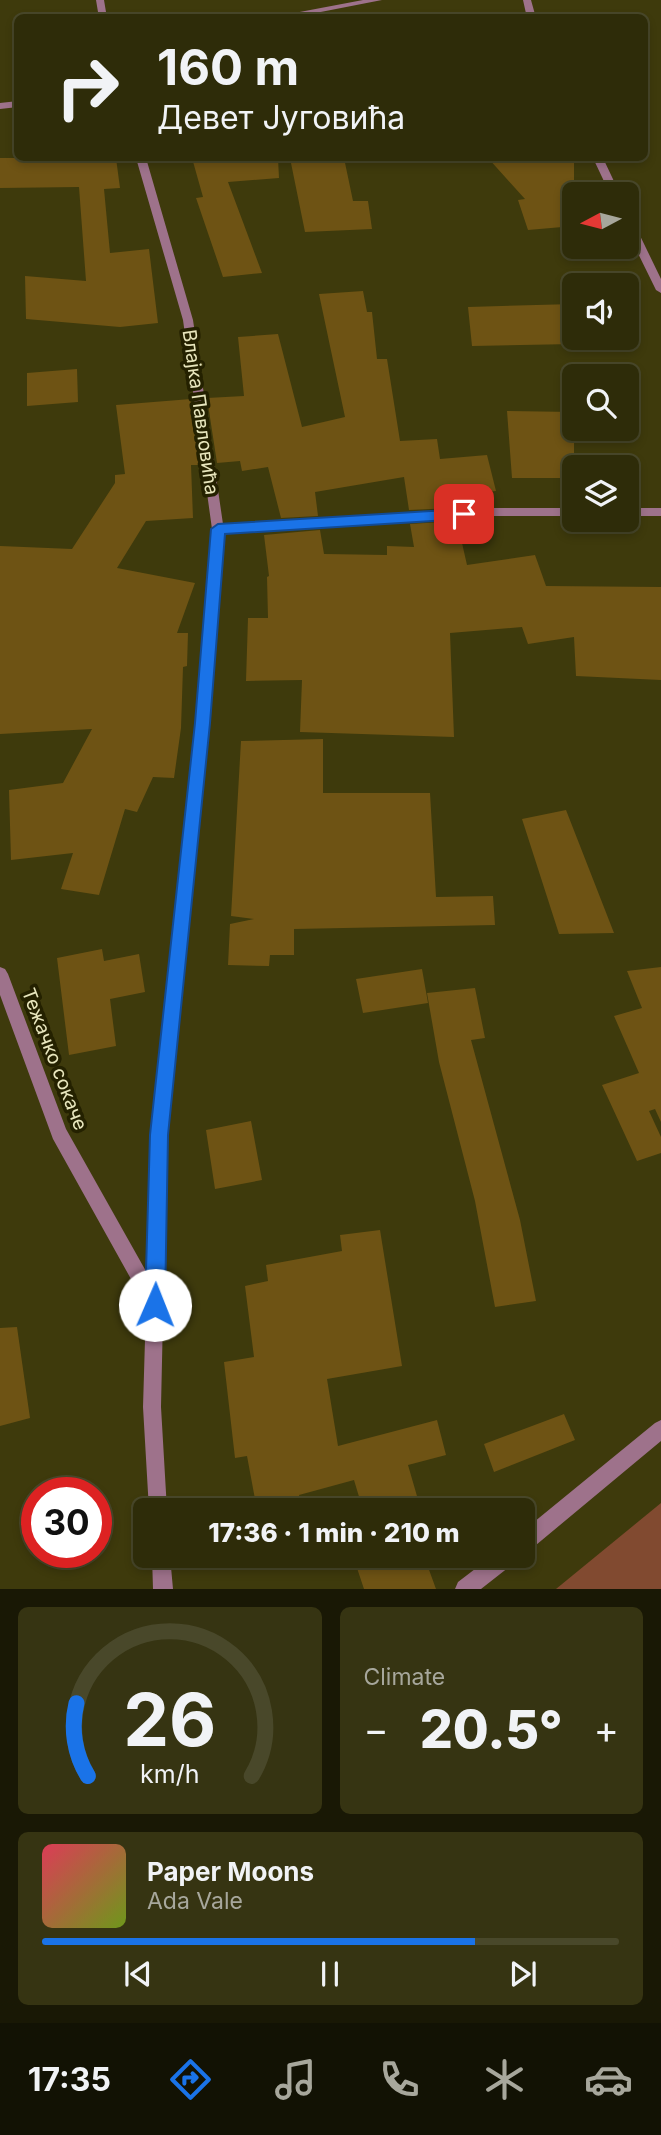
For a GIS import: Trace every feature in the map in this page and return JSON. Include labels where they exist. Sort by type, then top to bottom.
[{"type":"street","points":[[296,14],[378,0]]},
{"type":"street","name":"Влајка Павловића","points":[[142,161],[188,320],[218,529],[202,723],[159,1135],[152,1407],[157,1498]]},
{"type":"street","points":[[599,161],[609,182]]},
{"type":"street","points":[[639,244],[661,290]]},
{"type":"street","points":[[218,529],[491,512],[562,512]]},
{"type":"street","points":[[639,512],[661,512]]},
{"type":"street","name":"Тежачко сокаче","points":[[0,974],[59,1133],[155,1305]]},
{"type":"street","points":[[535,1532],[661,1429]]},
{"type":"street","points":[[162,1568],[163,1589]]},
{"type":"street","points":[[465,1589],[492,1568]]},
{"type":"shaded area","points":[[661,1503],[661,1589],[556,1589]]},
{"type":"building","points":[[0,158],[14,158],[14,161],[116,161],[120,188],[104,189],[110,253],[149,249],[158,323],[120,327],[26,319],[25,276],[86,281],[79,187],[0,188]]},
{"type":"building","points":[[193,161],[278,161],[279,178],[228,182],[262,273],[223,277],[196,198],[203,197]]},
{"type":"building","points":[[345,161],[353,201],[368,201],[372,229],[305,232],[291,163]]},
{"type":"building","points":[[491,161],[574,161],[574,182],[562,182],[562,227],[528,230],[518,200],[525,199]]},
{"type":"building","points":[[363,291],[367,312],[372,312],[377,359],[387,359],[400,441],[437,439],[440,459],[487,455],[496,491],[452,495],[454,508],[409,510],[404,477],[315,492],[318,516],[281,518],[268,467],[242,471],[240,461],[217,463],[207,398],[244,396],[238,337],[278,334],[302,427],[345,417],[319,294]]},
{"type":"building","points":[[562,304],[562,344],[472,346],[468,307]]},
{"type":"building","points":[[77,369],[78,402],[27,406],[27,373]]},
{"type":"building","points":[[191,399],[200,465],[191,465],[193,518],[146,521],[117,568],[195,583],[177,633],[188,633],[187,666],[183,667],[181,728],[174,778],[153,777],[137,812],[125,809],[99,895],[61,889],[73,853],[11,860],[9,790],[63,783],[92,729],[0,734],[0,546],[72,549],[115,483],[115,475],[125,474],[116,405]]},
{"type":"building","points":[[507,411],[562,412],[562,441],[574,441],[574,455],[562,455],[562,478],[512,478]]},
{"type":"building","points":[[457,521],[467,565],[535,555],[546,586],[661,587],[661,680],[576,676],[574,637],[528,644],[522,627],[450,633],[454,737],[300,732],[302,680],[246,681],[248,618],[268,618],[269,576],[264,535],[320,530],[324,554],[387,555],[387,546],[414,547],[410,524]]},
{"type":"building","points":[[323,739],[323,793],[430,793],[436,897],[493,896],[495,925],[294,929],[294,955],[270,955],[269,966],[228,965],[230,924],[254,919],[231,916],[241,741]]},
{"type":"building","points":[[566,810],[614,933],[559,934],[522,819]]},
{"type":"building","points":[[102,949],[104,961],[139,954],[145,992],[110,999],[116,1046],[69,1055],[57,958]]},
{"type":"building","points":[[661,967],[661,1122],[655,1109],[649,1111],[661,1137],[661,1153],[637,1161],[602,1085],[639,1073],[614,1016],[642,1008],[627,971]]},
{"type":"building","points":[[422,969],[428,1003],[363,1013],[356,979]]},
{"type":"building","points":[[475,988],[485,1038],[471,1040],[520,1220],[536,1301],[495,1307],[475,1201],[439,1062],[427,993]]},
{"type":"building","points":[[251,1121],[262,1180],[215,1189],[206,1130]]},
{"type":"building","points":[[380,1230],[402,1366],[327,1379],[338,1446],[437,1420],[446,1455],[408,1465],[418,1498],[359,1498],[354,1480],[299,1495],[300,1498],[255,1498],[247,1456],[235,1458],[224,1362],[254,1357],[245,1286],[268,1281],[266,1265],[342,1251],[340,1235]]},
{"type":"building","points":[[17,1327],[30,1418],[0,1426],[0,1328]]},
{"type":"building","points":[[564,1414],[575,1440],[494,1472],[484,1444]]},
{"type":"building","points":[[357,1568],[428,1568],[436,1589],[364,1589]]},
{"type":"route","points":[[155,1305],[159,1135],[202,723],[218,529],[464,514]]}]
